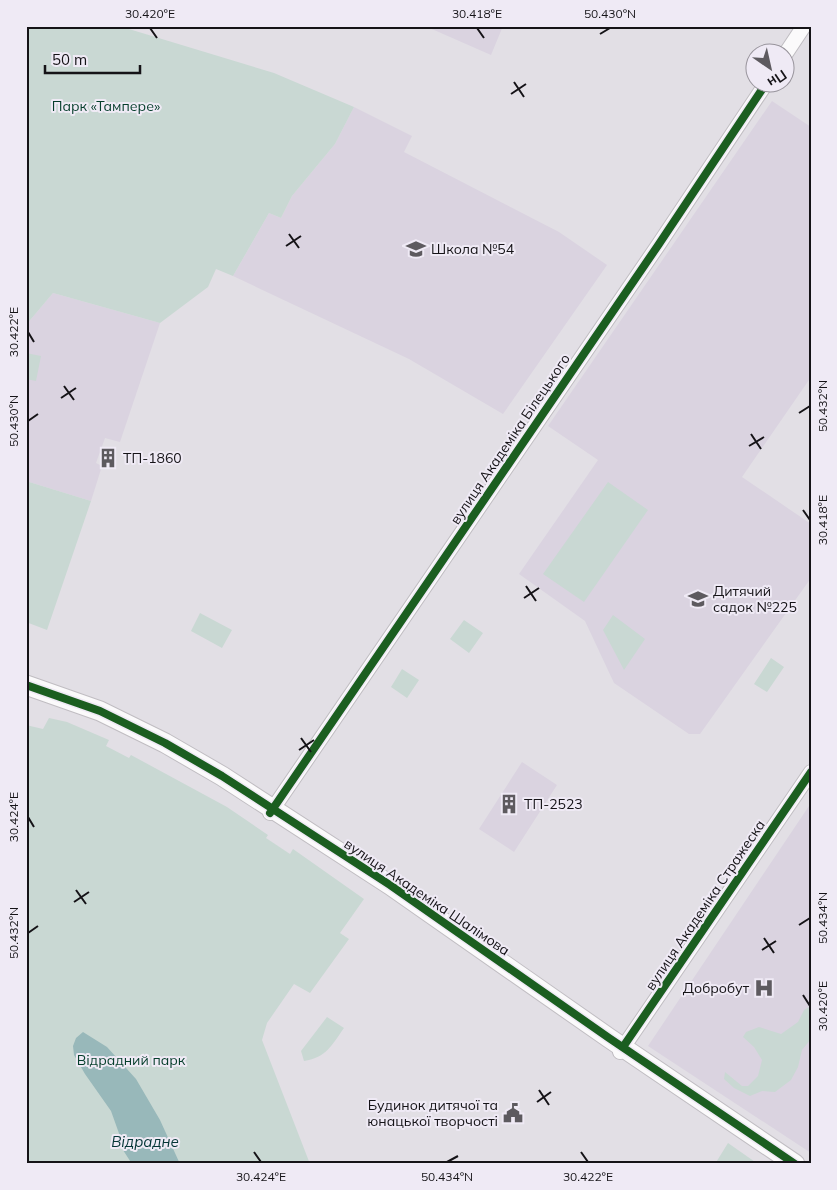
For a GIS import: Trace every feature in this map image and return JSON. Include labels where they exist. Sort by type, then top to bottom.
[{"type":"street","points":[[793,42],[804,26]]},
{"type":"street","name":"вулиця Академіка Білецького","points":[[271,811],[654,251],[760,92]]},
{"type":"street","name":"вулиця Академіка Шалімова","points":[[26,685],[100,711],[165,743],[222,776],[786,1164]]},
{"type":"street","name":"вулиця Академіка Шалімова","points":[[26,692],[97,717],[160,745],[271,811]]},
{"type":"street","name":"вулиця Академіка Стражеска","points":[[622,1050],[811,772]]},
{"type":"street","name":"вулиця Академіка Шалімова","points":[[622,1050],[795,1164]]},
{"type":"shaded area","points":[[425,26],[503,26],[491,55]]},
{"type":"shaded area","points":[[772,101],[811,127],[811,377],[742,477],[811,524],[811,578],[700,734],[689,734],[614,683],[585,621],[519,574],[598,460],[548,426]]},
{"type":"shaded area","name":"Школа №54","points":[[354,107],[412,136],[404,152],[559,232],[607,265],[503,414],[409,359],[233,276],[269,213],[281,218],[292,196],[335,144]]},
{"type":"shaded area","points":[[53,293],[160,323],[120,442],[105,438],[96,463],[102,466],[91,501],[26,481],[26,325]]},
{"type":"shaded area","points":[[522,762],[557,785],[514,852],[479,829]]},
{"type":"shaded area","points":[[811,803],[811,1153],[648,1046]]},
{"type":"green space","name":"Парк «Тампере»","points":[[26,26],[119,26],[274,73],[354,107],[335,144],[292,196],[281,218],[269,213],[233,276],[216,269],[208,287],[160,323],[53,293],[26,325]]},
{"type":"green space","points":[[26,353],[41,356],[36,381],[26,379]]},
{"type":"green space","points":[[26,481],[91,501],[47,630],[26,622]]},
{"type":"green space","points":[[608,482],[648,510],[584,602],[543,574]]},
{"type":"green space","points":[[200,613],[232,630],[222,648],[191,631]]},
{"type":"green space","points":[[613,615],[645,639],[624,670],[603,630]]},
{"type":"green space","points":[[464,620],[483,633],[469,653],[450,639]]},
{"type":"green space","points":[[771,658],[784,667],[767,692],[754,684]]},
{"type":"green space","points":[[402,669],[419,680],[407,698],[391,687]]},
{"type":"green space","name":"Відрадний парк","points":[[49,718],[67,722],[109,740],[106,746],[129,758],[131,755],[227,807],[268,835],[266,838],[290,854],[293,849],[364,899],[340,933],[349,939],[310,993],[294,984],[267,1023],[262,1040],[310,1164],[26,1164],[26,725],[43,729]]},
{"type":"green space","points":[[811,1006],[811,1039],[802,1050],[798,1067],[791,1080],[775,1092],[762,1091],[750,1096],[734,1088],[724,1079],[725,1072],[742,1086],[748,1086],[758,1076],[762,1060],[754,1047],[743,1037],[746,1032],[759,1027],[781,1034],[798,1022],[804,1010]]},
{"type":"green space","points":[[327,1017],[344,1028],[328,1050],[318,1057],[304,1061],[301,1051]]},
{"type":"green space","points":[[728,1143],[758,1164],[715,1164]]},
{"type":"water","name":"Відрадне","points":[[83,1032],[107,1047],[136,1079],[160,1120],[180,1164],[132,1164],[123,1150],[111,1111],[74,1055],[73,1046],[76,1038]]},
{"type":"cycle path","points":[[270,813],[659,244],[760,92]]},
{"type":"cycle path","points":[[26,685],[100,711],[165,743],[222,776],[390,885],[609,1038],[795,1164]]},
{"type":"cycle path","points":[[623,1047],[811,772]]},
{"type":"place","name":"Школа №54","points":[[416,249]]},
{"type":"place","name":"ТП-1860","points":[[108,458]]},
{"type":"place","name":"Дитячий садок №225","points":[[698,599]]},
{"type":"place","name":"ТП-2523","points":[[509,804]]},
{"type":"place","name":"Добробут","points":[[764,988]]},
{"type":"place","name":"Будинок дитячої та юнацької творчості","points":[[513,1113]]}]
